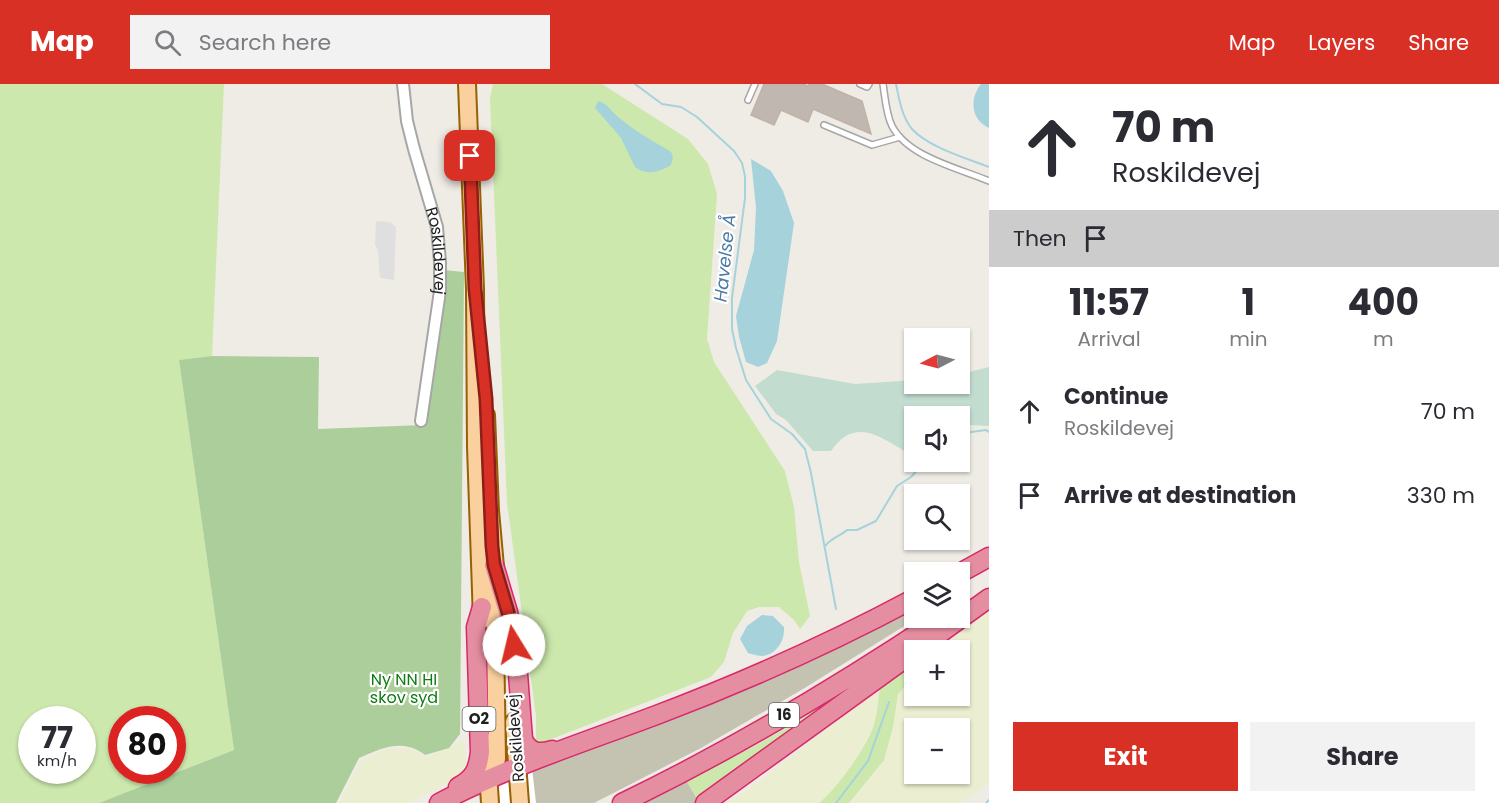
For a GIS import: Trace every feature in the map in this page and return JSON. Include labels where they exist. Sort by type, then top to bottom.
[{"type":"highway","points":[[970,567],[989,557]]},
{"type":"highway","points":[[494,565],[508,612],[515,651],[523,739],[530,750],[543,753],[620,724],[653,716]]},
{"type":"highway","points":[[970,598],[989,585]]},
{"type":"highway","points":[[705,803],[989,597]]},
{"type":"highway","points":[[439,803],[492,779],[783,663],[862,627],[904,604]]},
{"type":"highway","name":"O2","points":[[428,803],[470,780],[479,765],[476,627],[482,607]]},
{"type":"highway","name":"16","points":[[622,803],[769,724],[886,655],[926,628]]},
{"type":"main road","name":"Roskildevej","points":[[467,84],[475,289],[476,447],[482,607],[492,779],[498,803]]},
{"type":"main road","name":"Roskildevej","points":[[475,289],[486,399],[494,565],[497,757],[490,803]]},
{"type":"main road","name":"Roskildevej","points":[[494,565],[511,680],[519,803]]},
{"type":"street","name":"Roskildevej","points":[[403,84],[411,140],[437,227],[440,262],[440,291],[421,421]]},
{"type":"lane","points":[[748,100],[755,84]]},
{"type":"lane","points":[[860,84],[867,87],[869,84]]},
{"type":"lane","points":[[883,84],[890,119],[900,137],[917,151],[989,181]]},
{"type":"lane","points":[[824,125],[872,145],[900,137]]},
{"type":"shaded area","points":[[376,221],[390,222],[396,227],[394,280],[380,278],[378,250],[375,245]]},
{"type":"shaded area","points":[[989,367],[989,426],[970,425],[970,406],[904,406],[904,451],[878,436],[859,432],[849,434],[840,440],[831,451],[813,451],[786,420],[776,414],[755,386],[777,370],[855,384],[904,381],[904,394],[970,394],[970,372]]},
{"type":"shaded area","points":[[904,598],[904,626],[803,689],[701,748],[594,803],[504,803],[501,779],[578,751]]},
{"type":"shaded area","points":[[989,608],[989,784],[961,803],[849,803],[884,760],[893,727],[898,694],[904,687],[904,706],[970,706],[970,640],[950,640],[965,628],[970,628],[970,624]]},
{"type":"shaded area","points":[[880,688],[875,723],[858,756],[830,795],[819,803],[724,803],[748,790]]},
{"type":"shaded area","points":[[464,740],[468,773],[409,803],[339,803],[361,760],[386,749],[412,749],[426,758]]},
{"type":"shaded area","points":[[686,780],[699,802],[638,803]]},
{"type":"green space","points":[[0,84],[224,84],[212,356],[179,360],[234,750],[186,769],[186,706],[108,706],[108,784],[147,784],[99,803],[0,803]]},
{"type":"green space","points":[[493,84],[602,84],[688,139],[708,164],[717,194],[707,339],[714,362],[785,471],[794,507],[799,562],[810,616],[800,629],[794,620],[779,607],[759,607],[747,611],[733,633],[724,662],[711,677],[536,745],[536,716],[507,503],[490,98]]},
{"type":"green space","name":"Ny NN HI skov syd","points":[[444,270],[464,272],[460,734],[449,748],[425,755],[409,747],[392,746],[359,758],[336,803],[99,803],[147,784],[186,784],[186,769],[234,750],[179,360],[212,356],[319,357],[318,429],[424,425]]},
{"type":"green space","points":[[904,672],[904,687],[898,694],[893,727],[884,760],[849,803],[819,803],[843,777],[867,741],[877,713],[880,688]]},
{"type":"green space","points":[[865,676],[867,679],[699,802],[686,780],[751,748],[800,720]]},
{"type":"water","points":[[981,84],[989,84],[989,128],[975,115],[975,96]]},
{"type":"water","points":[[598,101],[630,126],[671,152],[673,157],[671,165],[653,172],[639,170],[635,167],[621,138],[595,108]]},
{"type":"water","points":[[751,159],[771,171],[783,191],[794,223],[777,341],[767,363],[758,367],[746,362],[736,316],[754,250],[756,208]]},
{"type":"water","points":[[762,615],[773,616],[784,627],[779,646],[768,655],[763,656],[748,653],[740,639],[747,626]]},
{"type":"pier","points":[[532,768],[536,803],[483,803],[482,788]]},
{"type":"building","points":[[764,84],[808,86],[809,84],[822,84],[862,101],[871,134],[813,109],[808,122],[781,110],[774,125],[751,115]]},
{"type":"waterway","name":"Havelse Å","points":[[635,84],[662,104],[681,107],[697,117],[734,151],[742,163],[745,176],[745,198],[732,298],[732,329],[736,348],[746,380],[771,419],[792,434],[805,449],[836,609]]},
{"type":"waterway","points":[[896,84],[901,108],[912,129],[928,141],[948,151],[989,167]]},
{"type":"waterway","points":[[970,432],[986,430],[989,432]]},
{"type":"waterway","points":[[826,545],[847,530],[857,530],[876,521],[897,486],[916,472]]},
{"type":"waterway","name":"Havelse Å","points":[[836,803],[868,761],[889,702]]},
{"type":"waterway","points":[[986,803],[989,800]]},
{"type":"route","points":[[470,156],[475,289],[486,399],[492,546],[494,565],[508,612],[514,645]]}]
